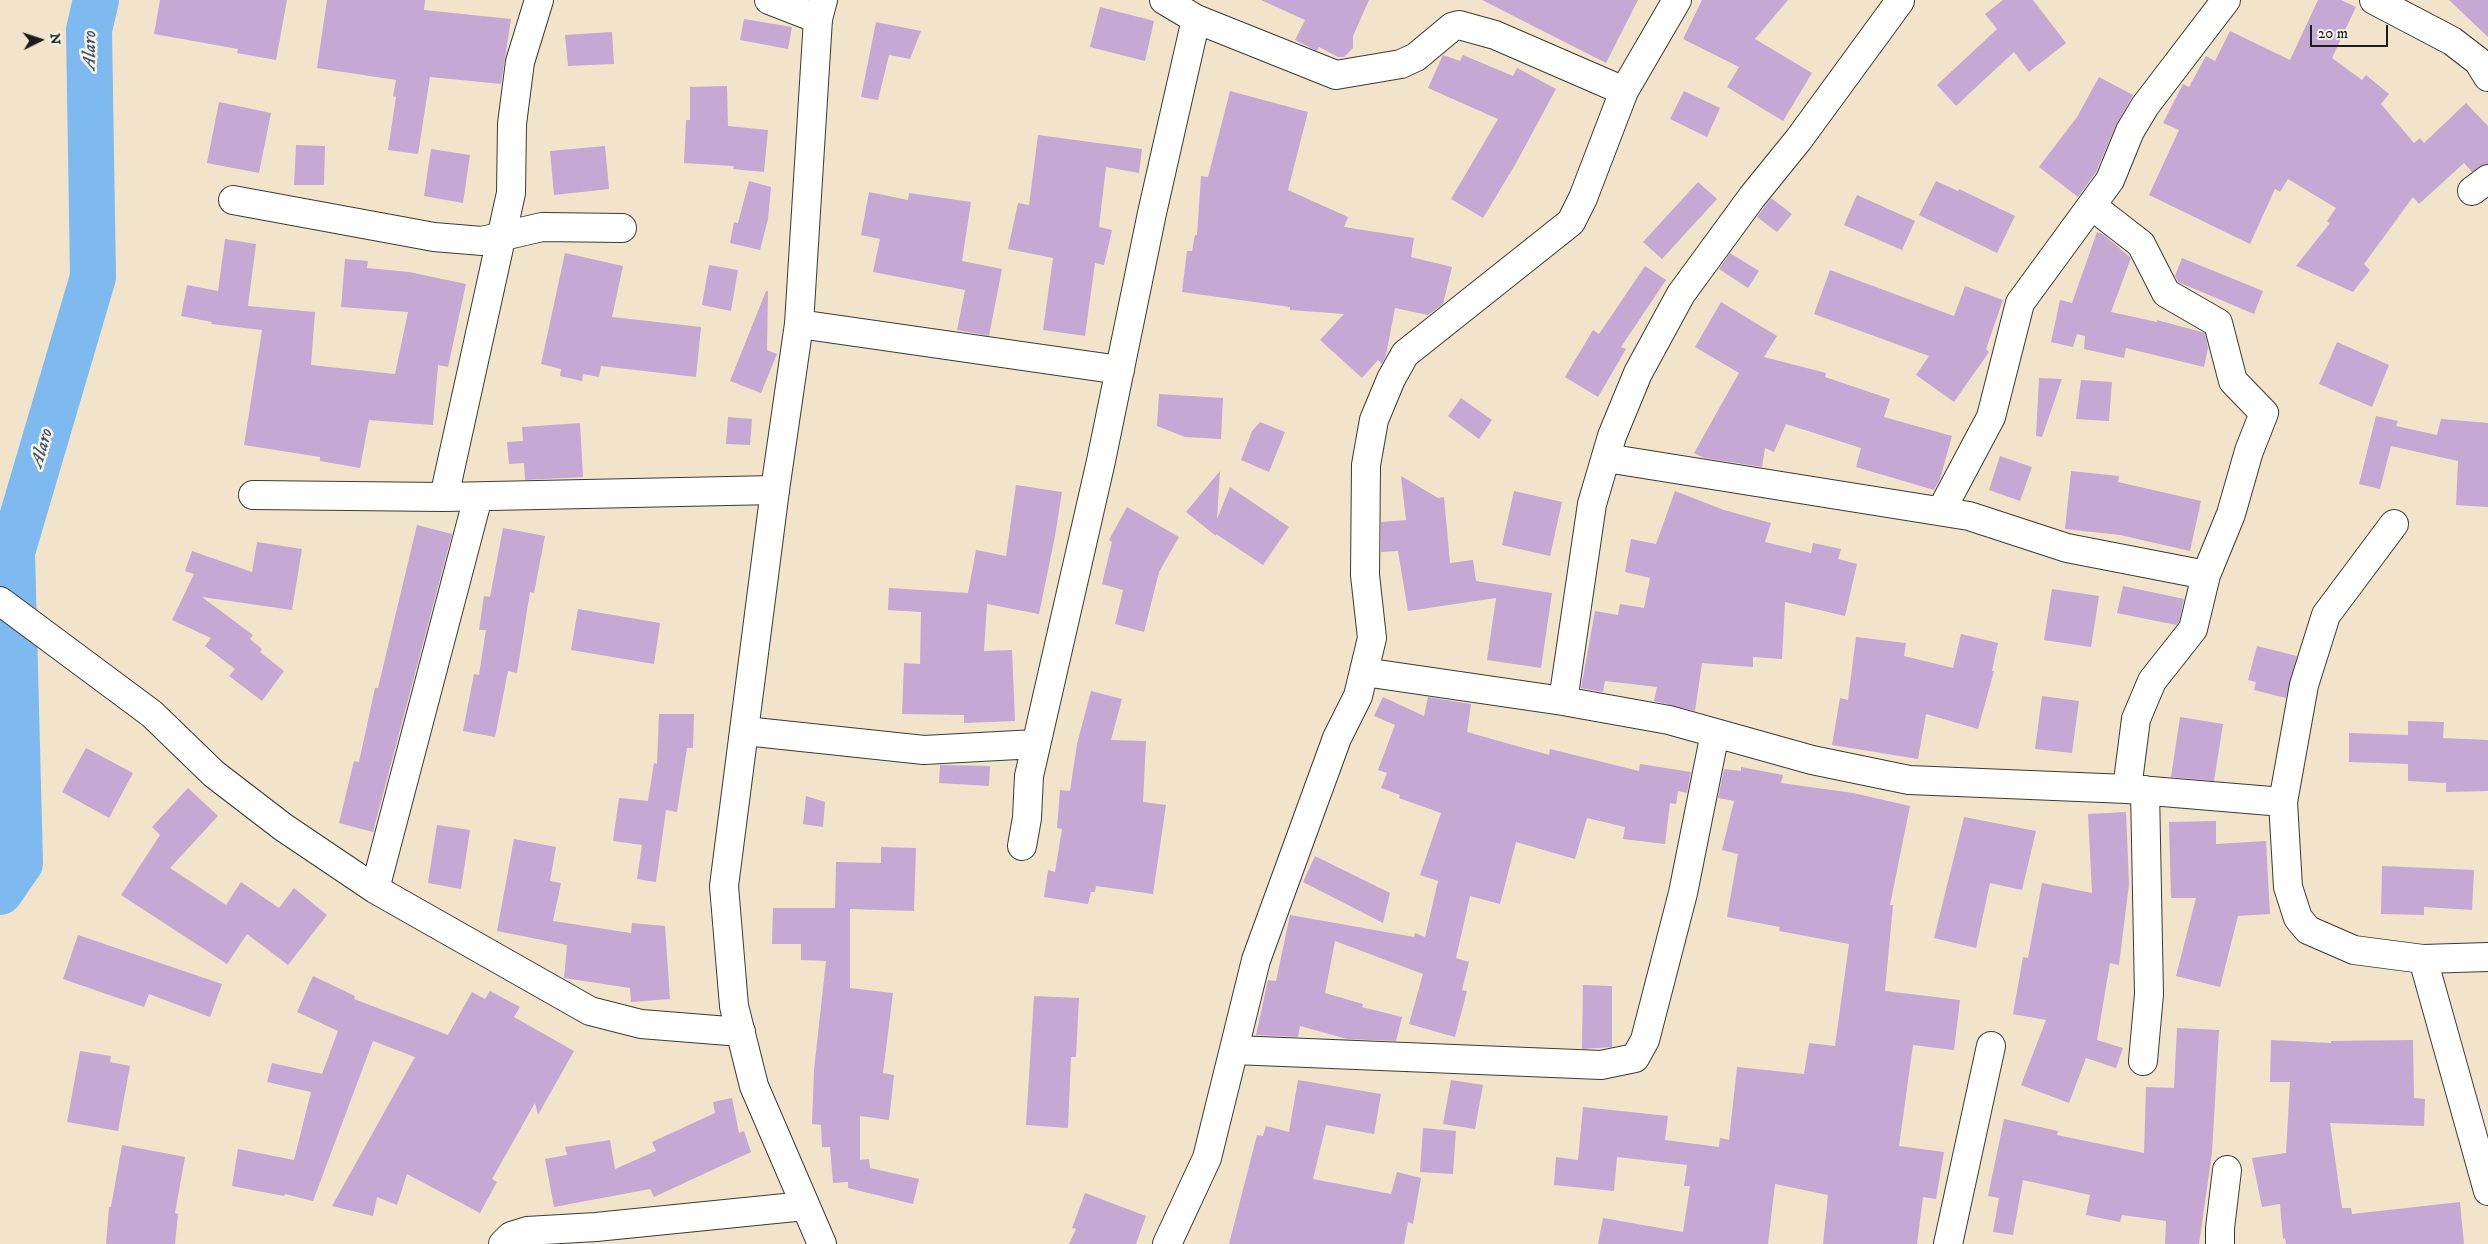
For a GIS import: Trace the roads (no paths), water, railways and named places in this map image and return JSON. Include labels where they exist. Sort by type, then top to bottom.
[{"type":"street","points":[[444,497],[511,193],[512,124],[520,62],[539,0]]},
{"type":"street","points":[[769,0],[820,10],[799,324],[775,490],[724,886],[734,1006],[754,1086],[822,1244]]},
{"type":"street","points":[[1164,0],[1196,19],[1336,75],[1401,64],[1416,57],[1452,27],[1459,25],[1495,35],[1624,91]]},
{"type":"street","points":[[1167,1244],[1206,1158],[1256,960],[1336,738],[1358,696],[1372,638],[1365,575],[1366,465],[1374,420],[1391,379],[1405,354],[1571,222],[1583,198],[1624,91],[1677,0]]},
{"type":"street","points":[[1940,511],[1991,417],[2020,303],[2110,180],[2130,131],[2145,106],[2226,0]]},
{"type":"street","points":[[2374,0],[2452,41],[2478,61],[2488,77]]},
{"type":"street","points":[[1563,702],[1592,504],[1612,436],[1638,373],[1681,294],[1752,197],[1799,139],[1900,1]]},
{"type":"street","points":[[1022,846],[1027,818],[1029,776],[1196,19]]},
{"type":"street","points":[[233,200],[434,238],[482,241],[542,226],[622,228]]},
{"type":"street","points":[[2092,206],[2141,244],[2166,293],[2218,322],[2233,381],[2264,413],[2250,451],[2231,514],[2206,576],[2193,629],[2152,681],[2136,719],[2136,790],[2150,994],[2143,1061]]},
{"type":"street","points":[[799,324],[1120,370]]},
{"type":"street","points":[[1606,458],[1969,516],[2067,548],[2206,576]]},
{"type":"street","points":[[253,495],[478,497],[775,490]]},
{"type":"street","points":[[375,889],[478,497]]},
{"type":"street","points":[[2394,524],[2326,615],[2304,686],[2282,802],[2288,888],[2298,918],[2308,930],[2354,950],[2423,959],[2488,957]]},
{"type":"street","points":[[0,601],[152,714],[214,774],[282,827],[375,889],[590,1011],[642,1024],[741,1032]]},
{"type":"street","points":[[1364,672],[1669,720],[1812,760],[1909,780],[2136,790],[2282,802]]},
{"type":"street","points":[[745,731],[924,750],[1036,744]]},
{"type":"street","points":[[1234,1050],[1601,1065],[1635,1058],[1645,1040],[1683,893],[1715,734]]},
{"type":"street","points":[[2423,959],[2488,1191]]},
{"type":"street","points":[[1948,1244],[1991,1046]]},
{"type":"street","points":[[2220,1244],[2220,1228],[2227,1170]]},
{"type":"street","points":[[502,1244],[511,1236],[527,1231],[596,1227],[805,1206]]},
{"type":"waterway","name":"Alaro","points":[[0,892],[20,863],[12,552],[93,277],[89,30],[96,0]]}]
